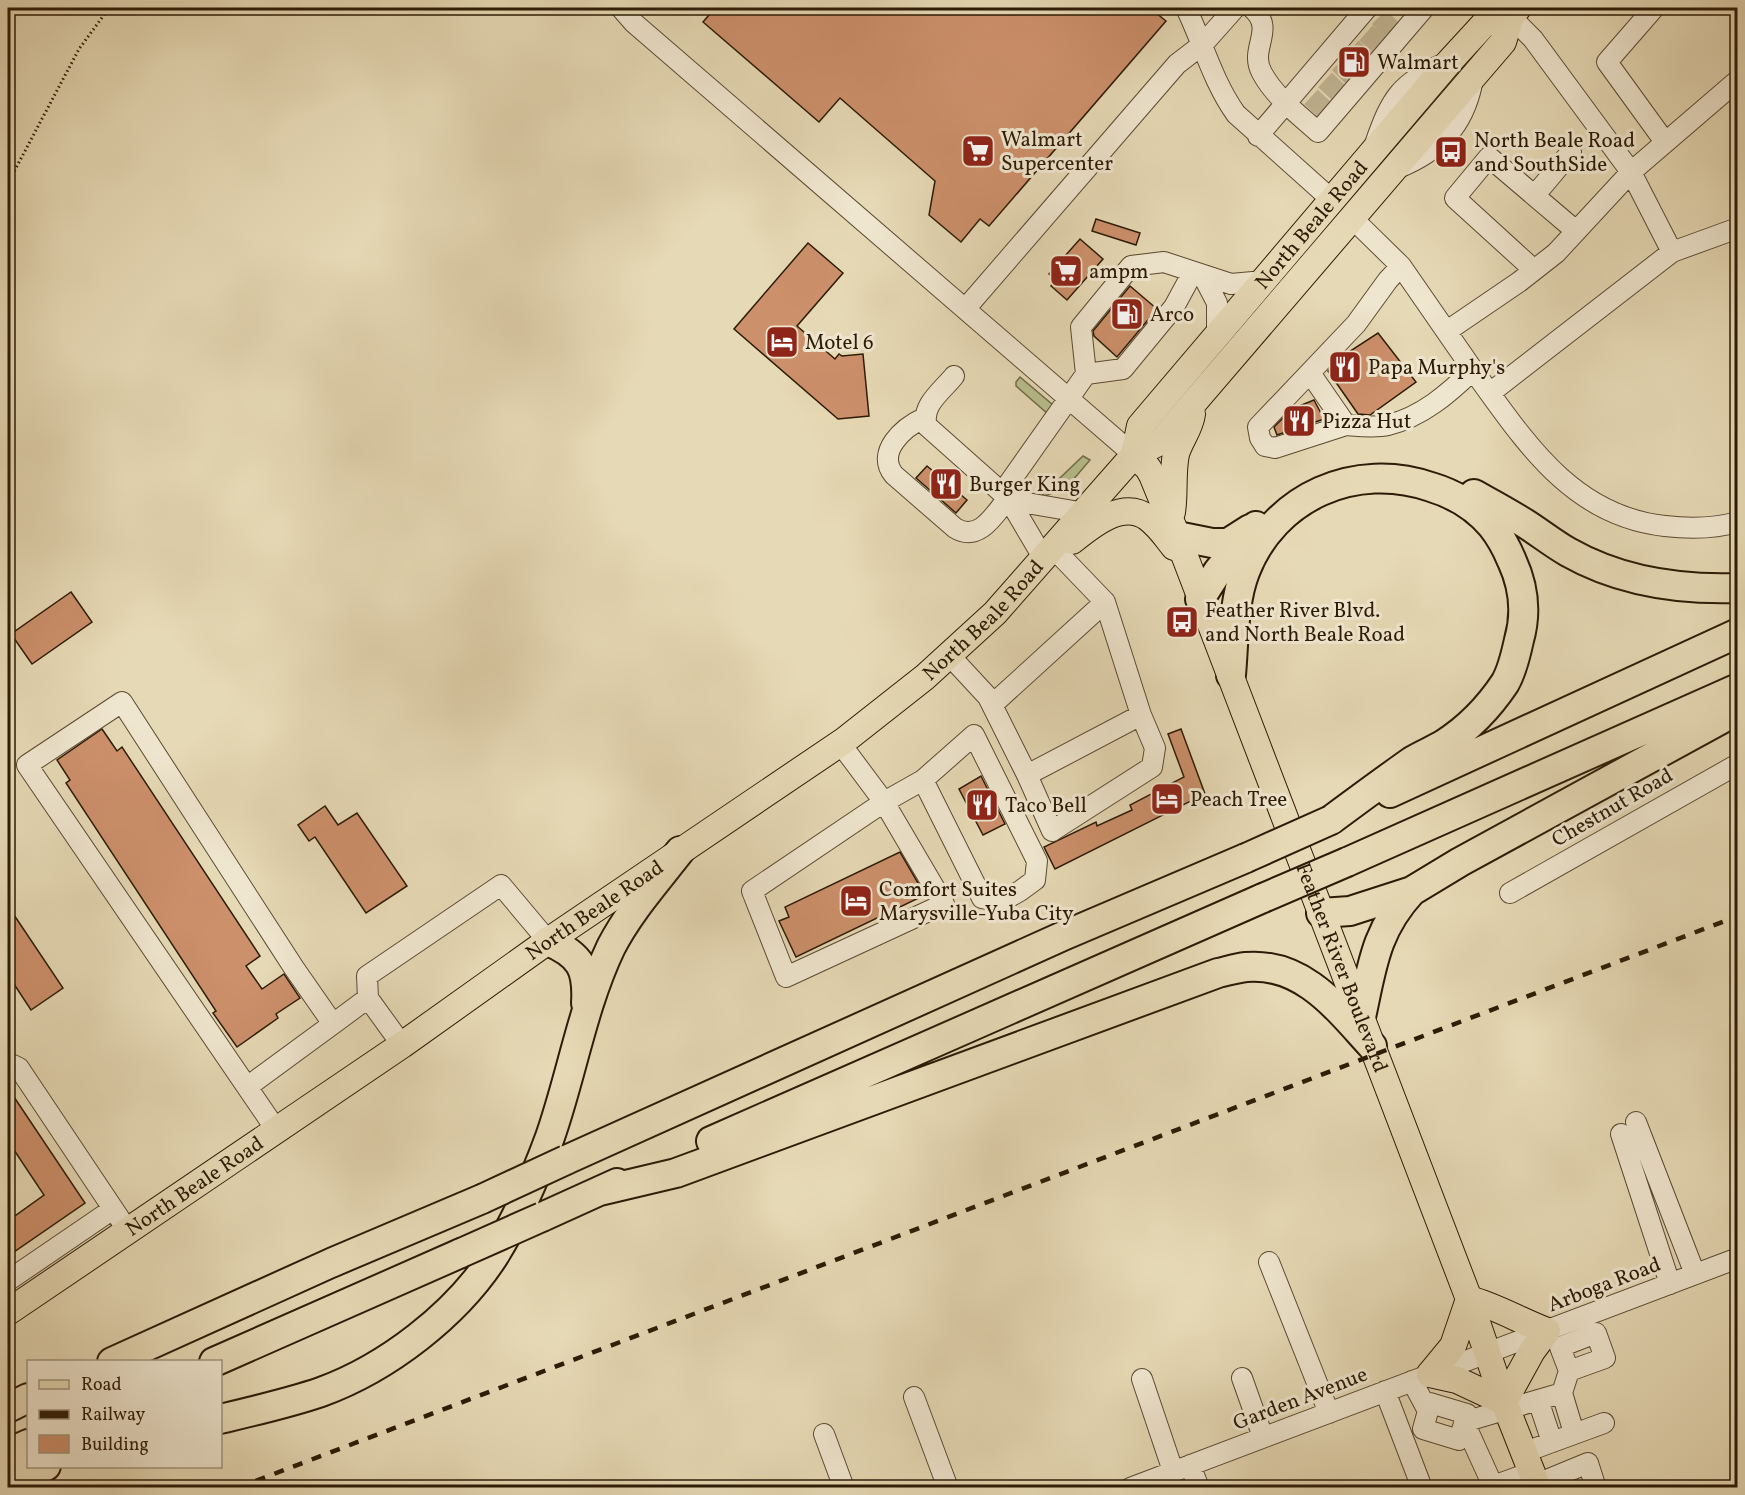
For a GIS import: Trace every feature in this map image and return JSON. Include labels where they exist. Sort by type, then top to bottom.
[{"type":"highway","points":[[1200,598],[1218,571],[1257,524],[1282,499],[1317,477],[1337,469],[1368,464],[1392,464],[1427,471],[1471,492],[1523,522],[1568,552],[1635,579],[1705,589],[1737,588]]},
{"type":"highway","points":[[1231,675],[1236,610],[1244,573],[1257,545],[1277,521],[1315,494],[1334,485],[1358,479],[1374,478],[1417,482],[1445,491],[1469,505],[1492,526],[1506,548],[1518,574],[1524,598],[1523,626],[1507,680],[1488,707],[1468,726],[1445,743],[1414,760],[1331,820]]},
{"type":"highway","points":[[1177,539],[1227,543],[1257,524]]},
{"type":"highway","points":[[116,1360],[331,1263],[482,1199],[1063,936],[1331,820],[1737,633]]},
{"type":"highway","points":[[219,1360],[1737,688]]},
{"type":"highway","points":[[1321,913],[1350,911],[1412,891],[1460,862],[1737,710]]},
{"type":"highway","points":[[222,1418],[323,1391],[376,1365],[415,1340],[475,1281],[493,1256],[524,1200],[550,1136],[586,1009],[611,948],[624,924],[680,851]]},
{"type":"highway","points":[[1361,1017],[1375,954],[1383,932],[1396,909],[1412,891]]},
{"type":"highway","points":[[548,941],[564,947],[582,966],[586,976],[586,1009]]},
{"type":"highway","points":[[600,1191],[676,1173],[1218,973],[1245,967],[1268,967],[1294,975],[1315,987],[1372,1046]]},
{"type":"highway","points":[[8,1408],[27,1398]]},
{"type":"highway","points":[[8,1453],[27,1444]]},
{"type":"highway","points":[[8,1480],[43,1468]]},
{"type":"main road","name":"North Beale Road","points":[[1134,455],[1140,426],[1450,61],[1484,24],[1510,10]]},
{"type":"main road","name":"North Beale Road","points":[[8,1312],[277,1131],[548,941],[840,743],[950,656],[1050,555],[1134,455],[1160,442],[1503,42],[1510,10]]},
{"type":"main road","points":[[1177,539],[1176,453],[1190,425],[1194,402]]},
{"type":"main road","name":"Feather River Boulevard","points":[[1134,455],[1152,475],[1231,675],[1469,1299],[1506,1406],[1533,1474]]},
{"type":"main road","points":[[1050,555],[1092,525],[1120,512],[1131,511],[1146,516],[1177,539]]},
{"type":"main road","points":[[1421,1378],[1453,1346],[1469,1299],[1488,1304],[1554,1335]]},
{"type":"main road","points":[[1421,1378],[1457,1380],[1506,1406],[1532,1351],[1554,1335]]},
{"type":"street","points":[[621,8],[634,23],[1134,455]]},
{"type":"street","points":[[1186,8],[1224,98],[1236,114],[1332,200]]},
{"type":"street","points":[[966,308],[1177,64],[1203,44],[1235,8]]},
{"type":"street","points":[[1252,8],[1261,16],[1264,30],[1259,44],[1258,58],[1261,72],[1286,104],[1318,132],[1316,102],[1345,69],[1370,32]]},
{"type":"street","points":[[1258,135],[1286,104],[1316,102],[1345,69],[1370,32],[1424,8]]},
{"type":"street","points":[[1654,8],[1607,62],[1665,142]]},
{"type":"street","points":[[1510,10],[1630,172],[1672,252]]},
{"type":"street","points":[[1447,331],[1556,253],[1630,172],[1737,80]]},
{"type":"street","points":[[1535,195],[1572,152]]},
{"type":"street","points":[[1534,270],[1455,198],[1489,157],[1576,231]]},
{"type":"street","points":[[1352,218],[1401,266],[1511,423],[1556,476],[1576,492],[1611,513],[1645,524],[1690,529],[1721,527],[1737,522]]},
{"type":"street","points":[[1490,393],[1672,252],[1737,228]]},
{"type":"street","points":[[924,418],[909,425],[888,451],[889,469],[955,528],[966,533],[980,530],[986,526],[1006,497],[1086,374],[1081,327],[1131,266],[1164,262],[1231,284],[1264,281]]},
{"type":"street","points":[[1401,266],[1356,324],[1258,427],[1260,438],[1265,446],[1275,448],[1346,425],[1386,426],[1415,415],[1448,394],[1473,370]]},
{"type":"street","points":[[1198,274],[1216,303],[1217,337]]},
{"type":"street","points":[[1086,374],[1123,369],[1198,274]]},
{"type":"street","points":[[1310,373],[1346,425]]},
{"type":"street","points":[[950,656],[988,697],[1052,831],[1152,767],[1155,748],[1105,602],[1050,555],[1006,497],[927,426],[924,418],[928,406],[954,376]]},
{"type":"street","points":[[1006,497],[1085,513]]},
{"type":"street","points":[[992,705],[1105,602]]},
{"type":"street","points":[[277,1131],[27,765],[122,702],[294,968],[333,1024]]},
{"type":"street","points":[[1027,775],[1142,715]]},
{"type":"street","points":[[840,743],[884,802],[944,904],[786,977],[752,891],[884,802],[923,780],[974,735],[1037,861],[1035,880],[1002,901],[982,898],[923,780]]},
{"type":"street","name":"Chestnut Road","points":[[1510,893],[1737,764]]},
{"type":"street","points":[[402,1045],[368,998],[367,976],[501,885],[548,941]]},
{"type":"street","points":[[247,1087],[368,998]]},
{"type":"street","points":[[8,1065],[19,1068],[128,1231]]},
{"type":"street","points":[[1670,1284],[1629,1128],[1695,1274]]},
{"type":"street","points":[[9,1280],[113,1209]]},
{"type":"street","name":"Arboga Road","points":[[1487,1353],[1593,1324],[1670,1284],[1737,1258]]},
{"type":"street","points":[[1269,1262],[1329,1413]]},
{"type":"street","points":[[1569,1371],[1605,1358],[1593,1324]]},
{"type":"street","points":[[1554,1335],[1569,1371],[1562,1393],[1574,1433]]},
{"type":"street","name":"Garden Avenue","points":[[1130,1488],[1487,1353]]},
{"type":"street","points":[[1242,1378],[1263,1437]]},
{"type":"street","points":[[1421,1378],[1428,1411]]},
{"type":"street","points":[[1142,1379],[1182,1468],[1199,1488]]},
{"type":"street","points":[[1385,1391],[1422,1488]]},
{"type":"street","points":[[1464,1422],[1506,1406],[1562,1393]]},
{"type":"street","points":[[914,1396],[948,1488]]},
{"type":"street","points":[[1538,1400],[1552,1442]]},
{"type":"street","points":[[1430,1403],[1467,1414],[1459,1440],[1423,1429],[1428,1411],[1430,1403]]},
{"type":"street","points":[[1464,1422],[1493,1486],[1533,1474],[1588,1464],[1596,1488]]},
{"type":"street","points":[[1533,1474],[1552,1442],[1604,1423]]},
{"type":"street","points":[[824,1434],[844,1488]]},
{"type":"path","points":[[8,183],[79,50],[109,8]]},
{"type":"green space","points":[[1020,377],[1053,405],[1048,414],[1016,386]]},
{"type":"green space","points":[[1083,456],[1090,460],[1066,488],[1039,498]]},
{"type":"building","name":"Walmart Supercenter","points":[[715,8],[1150,8],[1166,21],[989,226],[980,219],[961,242],[929,215],[935,181],[840,98],[819,122],[703,22]]},
{"type":"building","points":[[1096,219],[1140,233],[1136,245],[1092,231]]},
{"type":"building","points":[[1080,239],[1103,259],[1067,300],[1051,286],[1056,280],[1049,274]]},
{"type":"building","name":"Motel 6","points":[[808,243],[843,273],[797,326],[835,359],[839,354],[842,356],[863,354],[869,416],[838,419],[734,329]]},
{"type":"building","points":[[1130,286],[1157,309],[1117,357],[1094,336],[1093,331]]},
{"type":"building","points":[[1378,333],[1416,382],[1370,415],[1358,414],[1328,371],[1341,357]]},
{"type":"building","points":[[1314,400],[1324,419],[1277,435],[1274,427],[1292,409]]},
{"type":"building","points":[[927,466],[967,500],[956,513],[916,478]]},
{"type":"building","points":[[71,592],[92,622],[32,664],[11,634]]},
{"type":"building","points":[[102,729],[117,751],[122,747],[260,956],[246,966],[262,989],[284,974],[300,998],[276,1014],[278,1018],[237,1047],[213,1013],[216,1011],[66,783],[70,780],[57,760]]},
{"type":"building","name":"Peach Tree","points":[[1181,729],[1205,794],[1055,869],[1044,847],[1096,822],[1097,826],[1132,810],[1130,805],[1184,777],[1168,734]]},
{"type":"building","points":[[981,776],[1005,824],[983,835],[959,789]]},
{"type":"building","points":[[325,806],[338,825],[357,813],[407,886],[366,913],[315,837],[309,841],[298,825]]},
{"type":"building","name":"Comfort Suites Marysville-Yuba City","points":[[900,852],[925,895],[796,957],[779,921],[789,917],[785,907]]},
{"type":"building","points":[[8,906],[63,988],[31,1010],[8,975]]},
{"type":"building","points":[[8,1088],[85,1203],[8,1256],[8,1221],[44,1195],[8,1141]]},
{"type":"tunnel","points":[[1379,17],[1392,30]]},
{"type":"tunnel","points":[[1366,33],[1380,45]]},
{"type":"tunnel","points":[[1352,48],[1367,61]]},
{"type":"tunnel","points":[[1339,63],[1353,77]]},
{"type":"tunnel","points":[[1325,80],[1339,93]]},
{"type":"tunnel","points":[[1311,97],[1324,109]]},
{"type":"railway","points":[[237,1488],[1738,916]]},
{"type":"place","name":"Walmart","points":[[1354,62]]},
{"type":"place","name":"Walmart Supercenter","points":[[978,151]]},
{"type":"place","name":"North Beale Road and SouthSide","points":[[1451,152]]},
{"type":"place","name":"ampm","points":[[1066,271]]},
{"type":"place","name":"Arco","points":[[1127,314]]},
{"type":"place","name":"Motel 6","points":[[782,342]]},
{"type":"place","name":"Papa Murphy's","points":[[1345,367]]},
{"type":"place","name":"Pizza Hut","points":[[1299,421]]},
{"type":"place","name":"Burger King","points":[[946,484]]},
{"type":"place","name":"Feather River Blvd. and North Beale Road","points":[[1182,622]]},
{"type":"place","name":"Peach Tree","points":[[1167,799]]},
{"type":"place","name":"Taco Bell","points":[[982,805]]},
{"type":"place","name":"Comfort Suites Marysville-Yuba City","points":[[856,901]]}]
